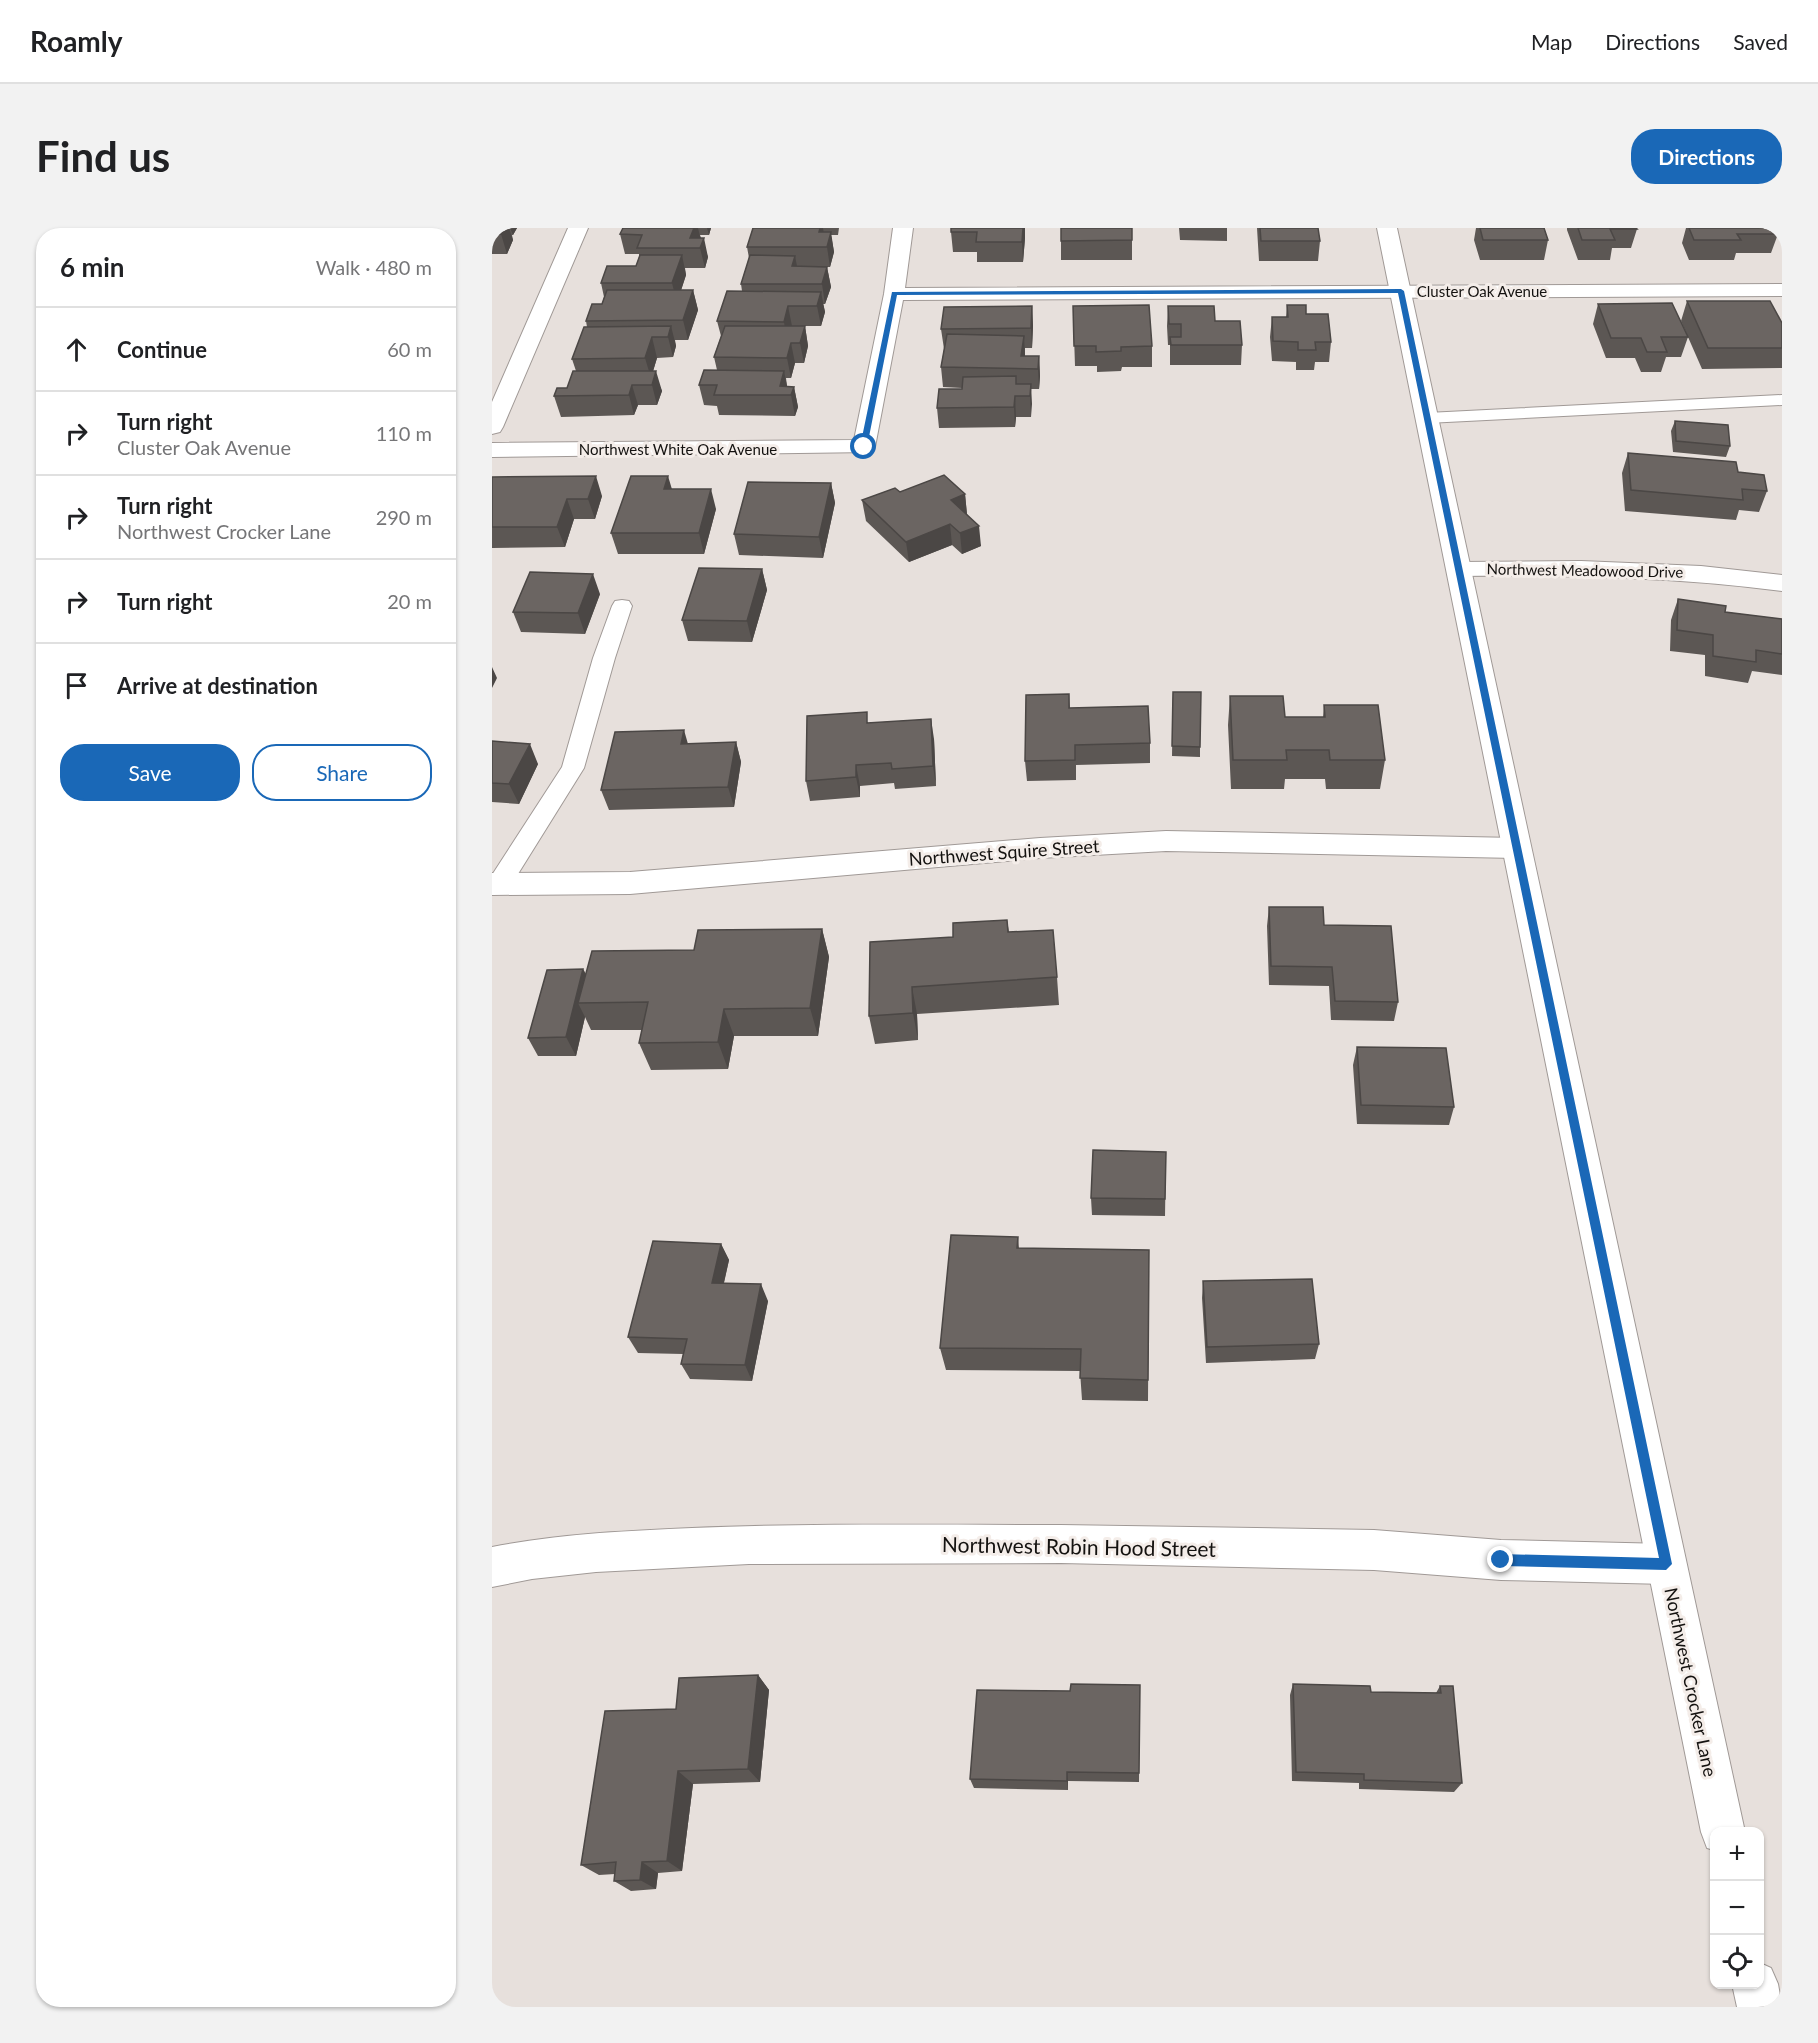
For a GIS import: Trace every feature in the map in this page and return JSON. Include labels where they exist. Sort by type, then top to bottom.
[{"type":"street","points":[[492,428],[578,228]]},
{"type":"street","points":[[894,294],[903,228]]},
{"type":"street","name":"Northwest Crocker Lane","points":[[1388,228],[1722,1827]]},
{"type":"street","name":"Cluster Oak Avenue","points":[[894,294],[1782,290]]},
{"type":"street","name":"Northwest White Oak Avenue","points":[[492,450],[864,447],[894,294]]},
{"type":"street","name":"Northwest Meadowood Drive","points":[[1459,569],[1634,567],[1700,572],[1782,583]]},
{"type":"street","name":"Northwest Squire Street","points":[[495,884],[630,883],[1040,848],[1166,841],[1516,848]]},
{"type":"street","name":"Northwest Robin Hood Street","points":[[492,1567],[532,1559],[596,1552],[749,1545],[1025,1544],[1374,1550],[1501,1560],[1666,1564]]},
{"type":"street","points":[[1756,1989],[1760,2007]]},
{"type":"lane","points":[[1427,418],[1782,400]]},
{"type":"lane","points":[[495,884],[573,768],[604,657],[622,606]]},
{"type":"building","points":[[492,228],[504,228],[501,234],[492,235]]},
{"type":"building","points":[[623,228],[694,228],[690,238],[704,238],[700,248],[637,248],[642,235],[620,234]]},
{"type":"building","points":[[753,228],[820,228],[819,232],[831,232],[827,247],[747,247]]},
{"type":"building","points":[[951,228],[1023,228],[1022,242],[976,242],[977,232],[951,232]]},
{"type":"building","points":[[1061,228],[1132,228],[1132,240],[1061,241]]},
{"type":"building","points":[[1260,228],[1318,228],[1320,241],[1261,241]]},
{"type":"building","points":[[1480,228],[1544,228],[1548,240],[1483,240]]},
{"type":"building","points":[[1578,228],[1637,229],[1610,229],[1615,240],[1582,240]]},
{"type":"building","points":[[1689,228],[1775,228],[1778,234],[1737,234],[1741,240],[1694,240]]},
{"type":"building","points":[[640,255],[682,255],[672,283],[601,283],[607,266],[636,266]]},
{"type":"building","points":[[750,255],[795,256],[792,266],[827,267],[822,284],[741,284]]},
{"type":"building","points":[[607,290],[693,290],[683,320],[586,321],[592,304],[602,304]]},
{"type":"building","points":[[727,291],[821,292],[817,306],[788,306],[784,322],[717,321]]},
{"type":"building","points":[[1687,301],[1770,301],[1782,323],[1782,348],[1708,348]]},
{"type":"building","points":[[1672,303],[1688,337],[1661,337],[1667,352],[1647,352],[1641,338],[1611,338],[1598,304]]},
{"type":"building","points":[[1149,305],[1152,346],[1121,347],[1121,351],[1096,352],[1096,346],[1074,346],[1073,306]]},
{"type":"building","points":[[1287,305],[1306,305],[1306,314],[1328,314],[1331,342],[1315,342],[1316,350],[1298,350],[1298,342],[1273,341],[1272,317],[1288,317]]},
{"type":"building","points":[[1032,306],[1031,328],[941,329],[944,307]]},
{"type":"building","points":[[1168,306],[1214,306],[1215,321],[1240,321],[1242,345],[1171,345],[1170,337],[1181,337],[1181,324],[1169,324]]},
{"type":"building","points":[[671,326],[668,337],[652,337],[645,358],[572,359],[584,327]]},
{"type":"building","points":[[725,326],[805,326],[800,343],[791,343],[787,358],[714,357]]},
{"type":"building","points":[[947,334],[1024,336],[1021,356],[1039,356],[1038,369],[941,367]]},
{"type":"building","points":[[704,370],[784,371],[780,386],[794,387],[791,395],[714,395],[717,385],[699,385]]},
{"type":"building","points":[[573,371],[656,371],[652,385],[632,385],[629,395],[554,396],[557,388],[567,388]]},
{"type":"building","points":[[1016,376],[1016,384],[1031,384],[1030,396],[1015,396],[1014,407],[937,408],[939,389],[962,389],[963,377]]},
{"type":"building","points":[[1675,421],[1728,425],[1730,446],[1676,441]]},
{"type":"building","points":[[1628,453],[1736,462],[1738,472],[1764,475],[1767,491],[1742,489],[1743,500],[1631,490]]},
{"type":"building","points":[[944,475],[965,494],[951,500],[979,526],[960,533],[950,524],[906,542],[862,500],[895,488],[900,492]]},
{"type":"building","points":[[596,476],[588,499],[567,499],[557,527],[492,527],[492,477]]},
{"type":"building","points":[[631,476],[668,476],[664,489],[711,489],[699,533],[611,533]]},
{"type":"building","points":[[748,482],[831,483],[819,537],[734,534]]},
{"type":"building","points":[[699,568],[762,569],[747,621],[682,620]]},
{"type":"building","points":[[530,572],[593,574],[578,613],[513,612]]},
{"type":"building","points":[[1678,599],[1726,606],[1725,612],[1782,619],[1782,654],[1756,650],[1756,662],[1713,656],[1713,635],[1677,630]]},
{"type":"building","points":[[1173,692],[1201,692],[1200,747],[1172,746]]},
{"type":"building","points":[[1069,694],[1069,708],[1148,706],[1150,743],[1075,745],[1075,760],[1025,761],[1026,695]]},
{"type":"building","points":[[1230,696],[1283,696],[1285,717],[1325,717],[1324,705],[1378,705],[1385,760],[1330,760],[1329,750],[1286,750],[1287,760],[1233,760]]},
{"type":"building","points":[[867,712],[867,723],[931,719],[933,766],[892,769],[891,763],[856,765],[856,777],[806,781],[807,716]]},
{"type":"building","points":[[684,730],[681,744],[736,742],[728,787],[601,790],[615,732]]},
{"type":"building","points":[[492,741],[530,744],[509,784],[492,783]]},
{"type":"building","points":[[1269,907],[1323,907],[1324,925],[1391,926],[1398,1002],[1335,1001],[1332,967],[1271,966]]},
{"type":"building","points":[[1007,920],[1008,932],[1053,930],[1057,977],[912,987],[913,1013],[869,1016],[870,942],[953,937],[953,923]]},
{"type":"building","points":[[822,929],[810,1008],[724,1009],[718,1042],[639,1043],[648,1002],[578,1003],[592,951],[694,950],[698,930]]},
{"type":"building","points":[[583,969],[566,1037],[528,1038],[547,970]]},
{"type":"building","points":[[1357,1047],[1446,1048],[1454,1107],[1361,1105]]},
{"type":"building","points":[[1093,1150],[1166,1152],[1165,1199],[1091,1198]]},
{"type":"building","points":[[951,1235],[1018,1237],[1017,1248],[1149,1250],[1148,1380],[1080,1378],[1081,1349],[940,1348]]},
{"type":"building","points":[[653,1241],[721,1244],[712,1283],[761,1284],[745,1365],[681,1364],[687,1339],[628,1337]]},
{"type":"building","points":[[1312,1279],[1319,1344],[1207,1347],[1203,1281]]},
{"type":"building","points":[[758,1675],[748,1769],[678,1771],[667,1861],[642,1862],[640,1880],[614,1881],[616,1862],[581,1865],[605,1711],[676,1709],[679,1678]]},
{"type":"building","points":[[1071,1684],[1140,1685],[1139,1773],[1067,1772],[1067,1781],[970,1779],[977,1690],[1070,1691]]},
{"type":"building","points":[[1293,1684],[1370,1686],[1371,1692],[1441,1693],[1440,1686],[1453,1686],[1462,1783],[1364,1780],[1364,1774],[1296,1772]]},
{"type":"route","points":[[864,447],[894,294],[1401,291],[1666,1564],[1501,1560]]}]
